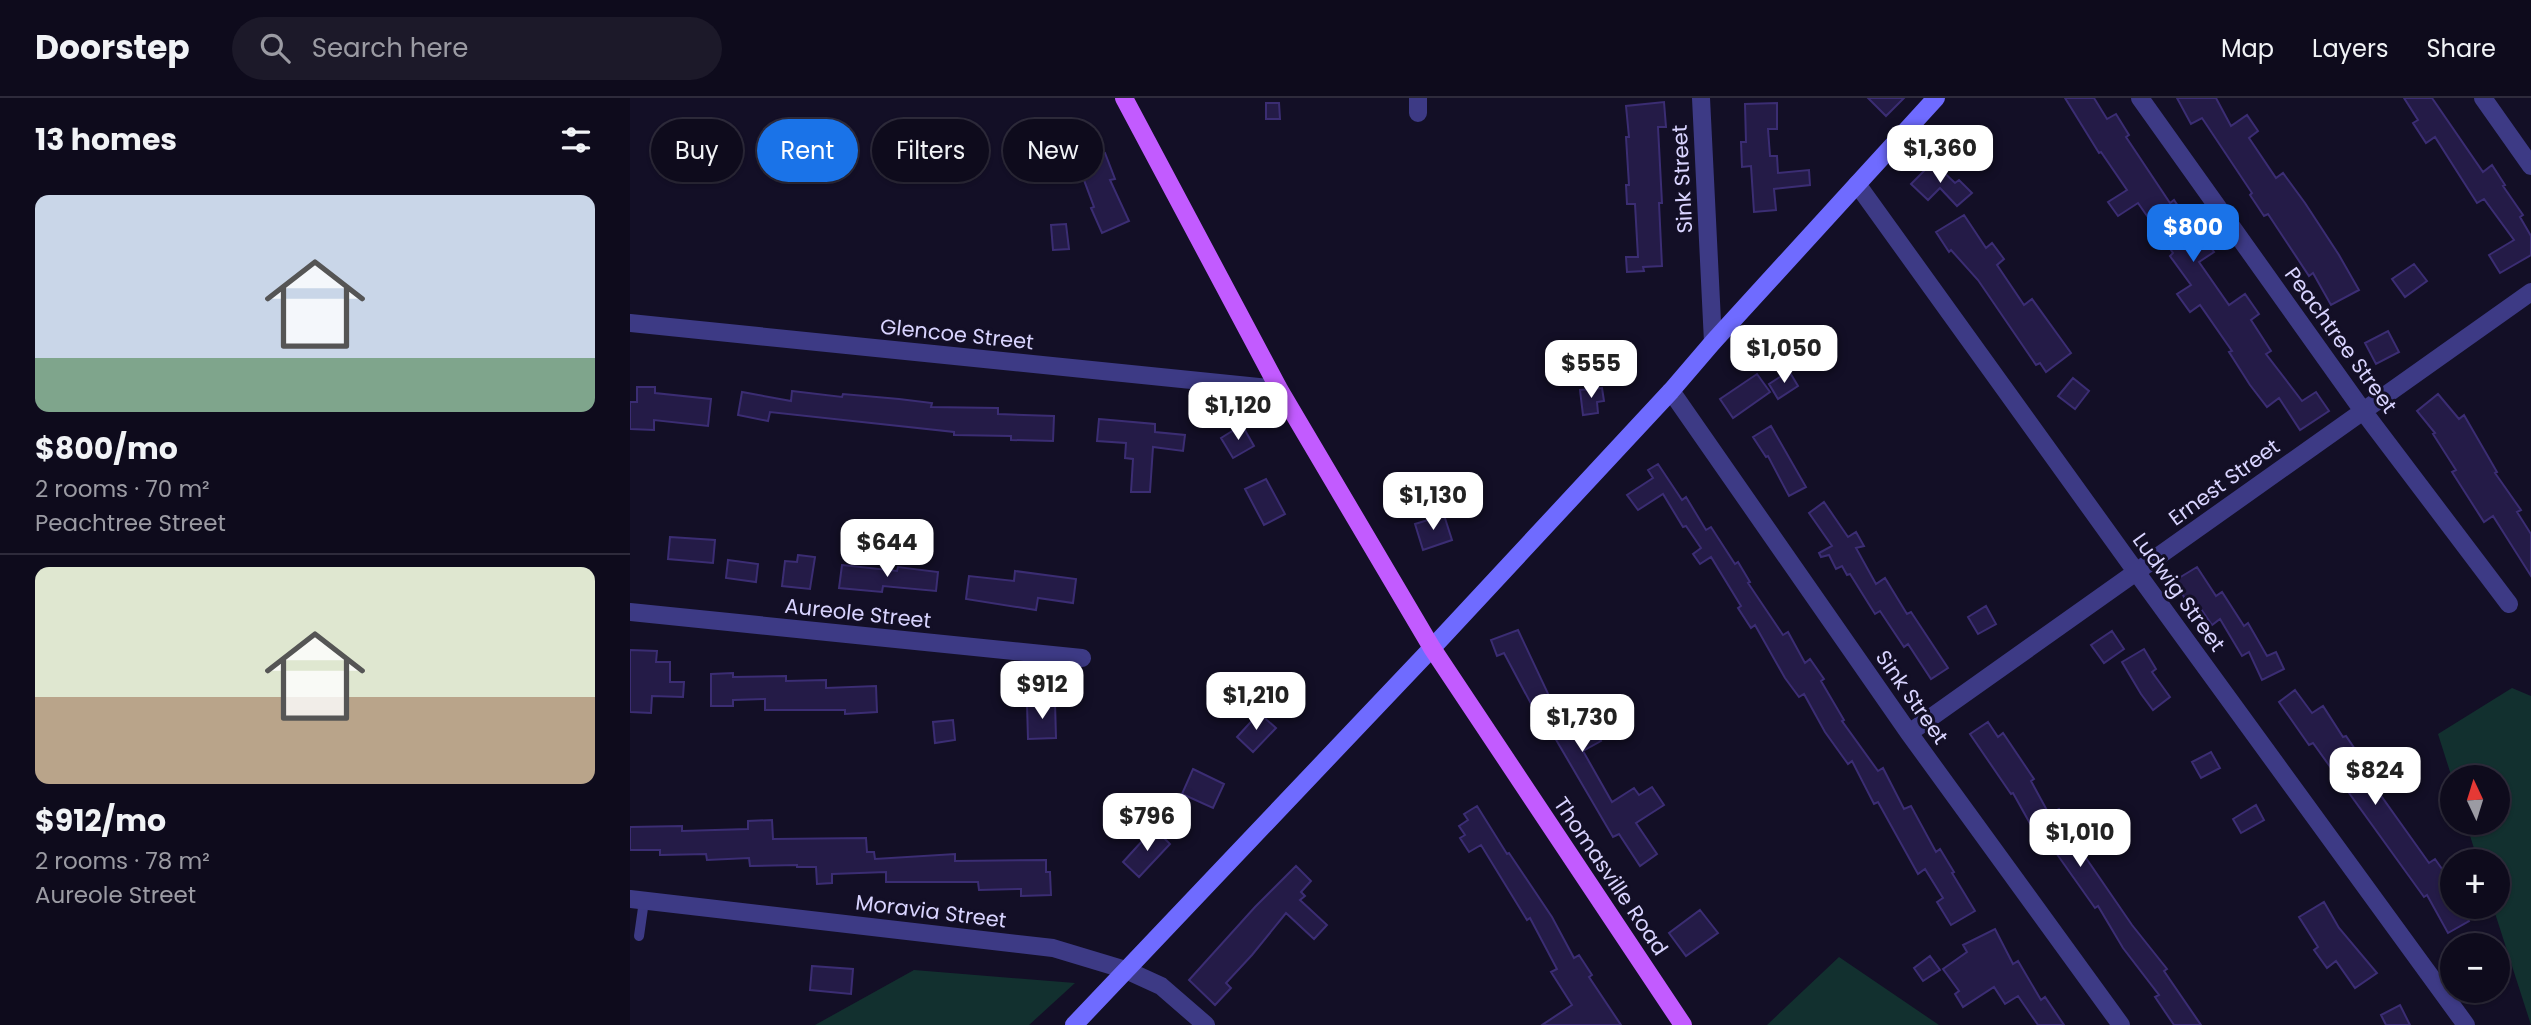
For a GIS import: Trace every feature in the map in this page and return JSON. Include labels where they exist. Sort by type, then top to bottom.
[{"type":"main road","name":"Thomasville Road","points":[[1124,98],[1279,389],[1432,648],[1683,1025]]},
{"type":"main road","points":[[1074,1025],[1432,648],[1671,391],[1936,98]]},
{"type":"street","name":"Sink Street","points":[[1701,98],[1713,342]]},
{"type":"street","name":"Peachtree Street","points":[[2140,98],[2363,411],[2509,604]]},
{"type":"street","points":[[2483,98],[2531,166]]},
{"type":"street","name":"Ludwig Street","points":[[1857,184],[2466,1025]]},
{"type":"street","name":"Ernest Street","points":[[1909,733],[2531,292]]},
{"type":"street","name":"Glencoe Street","points":[[630,323],[1279,389]]},
{"type":"street","name":"Sink Street","points":[[1671,391],[1909,733],[2121,1025]]},
{"type":"street","name":"Aureole Street","points":[[630,612],[1082,658]]},
{"type":"street","name":"Moravia Street","points":[[637,900],[1053,948],[1126,970],[1161,986],[1206,1025]]},
{"type":"lane","points":[[637,900],[639,936]]},
{"type":"green space","points":[[2512,688],[2531,696],[2531,1025],[2510,960],[2510,933],[2501,933],[2497,919],[2510,919],[2510,849],[2474,849],[2470,835],[2510,835],[2510,765],[2448,765],[2438,734]]},
{"type":"green space","points":[[1839,957],[1939,1025],[1767,1025]]},
{"type":"green space","points":[[914,970],[1075,983],[1029,1025],[815,1025]]},
{"type":"building","points":[[1868,98],[1904,98],[1886,116]]},
{"type":"building","points":[[2065,98],[2094,98],[2107,119],[2116,114],[2129,135],[2126,137],[2170,203],[2174,200],[2198,236],[2201,234],[2214,252],[2199,262],[2229,305],[2245,294],[2259,314],[2251,320],[2271,351],[2266,354],[2302,401],[2316,392],[2329,411],[2300,430],[2279,398],[2267,407],[2250,385],[2229,352],[2232,351],[2200,305],[2190,312],[2177,294],[2191,285],[2170,256],[2173,253],[2138,203],[2118,216],[2108,202],[2127,190],[2101,152],[2099,153]]},
{"type":"building","points":[[2177,98],[2216,98],[2231,126],[2247,115],[2258,131],[2249,138],[2276,178],[2283,173],[2305,203],[2359,290],[2331,305],[2313,273],[2309,276],[2268,214],[2264,216],[2250,195],[2252,193],[2202,118],[2191,124]]},
{"type":"building","points":[[2404,98],[2432,98],[2483,172],[2492,165],[2523,215],[2520,217],[2531,236],[2531,255],[2500,273],[2489,255],[2514,240],[2484,199],[2477,203],[2435,137],[2426,143],[2413,123],[2418,120]]},
{"type":"building","points":[[1664,102],[1666,127],[1658,127],[1662,266],[1643,267],[1644,271],[1627,272],[1626,257],[1638,257],[1635,204],[1627,204],[1626,185],[1629,185],[1626,137],[1629,137],[1626,106]]},
{"type":"building","points":[[1266,103],[1279,103],[1280,119],[1266,119]]},
{"type":"building","points":[[1777,103],[1777,129],[1768,129],[1770,156],[1777,156],[1778,173],[1809,170],[1810,185],[1774,189],[1776,210],[1754,212],[1751,166],[1742,167],[1741,142],[1746,142],[1745,104]]},
{"type":"building","points":[[1969,128],[1985,143],[1972,156],[1956,141]]},
{"type":"building","points":[[1105,153],[1115,179],[1110,180],[1129,221],[1102,233],[1091,208],[1094,207],[1085,182],[1103,182]]},
{"type":"building","points":[[1933,162],[1955,183],[1959,180],[1972,193],[1957,206],[1940,188],[1928,200],[1911,184]]},
{"type":"building","points":[[1964,215],[1986,248],[1992,243],[2004,259],[1997,265],[2024,305],[2032,299],[2071,353],[2046,372],[2040,363],[2036,365],[1978,280],[1951,250],[1949,252],[1936,232]]},
{"type":"building","points":[[1066,224],[1069,249],[1053,250],[1051,225]]},
{"type":"building","points":[[2414,264],[2427,281],[2405,297],[2392,279]]},
{"type":"building","points":[[2388,331],[2399,352],[2376,364],[2365,343]]},
{"type":"building","points":[[1789,371],[1798,386],[1778,399],[1769,384]]},
{"type":"building","points":[[1757,374],[1770,392],[1733,418],[1720,399]]},
{"type":"building","points":[[2073,378],[2089,391],[2075,409],[2058,396]]},
{"type":"building","points":[[637,387],[655,387],[655,393],[711,399],[708,426],[654,420],[654,430],[630,429],[630,402],[637,402]]},
{"type":"building","points":[[1602,388],[1604,401],[1597,402],[1598,413],[1583,415],[1580,390]]},
{"type":"building","points":[[792,391],[842,397],[843,394],[899,399],[932,403],[931,407],[998,408],[998,414],[1054,416],[1053,441],[1011,440],[1011,436],[954,435],[954,432],[770,412],[768,421],[738,415],[742,392],[791,401]]},
{"type":"building","points":[[2438,394],[2459,419],[2464,415],[2497,472],[2495,473],[2521,510],[2517,512],[2531,534],[2531,576],[2493,516],[2484,522],[2452,472],[2456,470],[2433,434],[2435,433],[2417,411]]},
{"type":"building","points":[[1099,419],[1155,424],[1155,432],[1185,435],[1183,451],[1153,447],[1150,492],[1131,492],[1133,459],[1125,458],[1126,443],[1097,441]]},
{"type":"building","points":[[1242,425],[1254,446],[1233,458],[1221,438]]},
{"type":"building","points":[[1771,426],[1806,487],[1789,496],[1768,456],[1766,457],[1753,437]]},
{"type":"building","points":[[1658,464],[1682,500],[1686,497],[1706,530],[1711,527],[1735,564],[1738,562],[1750,582],[1748,583],[1783,635],[1788,632],[1805,663],[1810,659],[1824,679],[1821,681],[1844,720],[1842,721],[1878,771],[1883,768],[1904,809],[1911,806],[1936,852],[1940,849],[1975,911],[1951,925],[1937,902],[1943,898],[1925,869],[1918,874],[1878,802],[1874,804],[1852,761],[1848,764],[1825,732],[1804,694],[1799,697],[1785,678],[1755,625],[1751,628],[1738,608],[1741,606],[1711,557],[1700,564],[1693,554],[1701,548],[1686,526],[1683,527],[1663,494],[1638,510],[1627,495],[1653,478],[1648,470]]},
{"type":"building","points":[[1266,479],[1285,514],[1264,525],[1245,489]]},
{"type":"building","points":[[1824,502],[1848,537],[1856,532],[1864,546],[1856,548],[1876,584],[1885,578],[1907,614],[1911,612],[1948,668],[1931,679],[1908,644],[1904,647],[1880,611],[1875,614],[1850,574],[1847,575],[1842,566],[1836,569],[1829,555],[1821,557],[1819,553],[1832,546],[1809,513]]},
{"type":"building","points":[[1444,515],[1452,540],[1423,550],[1415,524]]},
{"type":"building","points":[[670,537],[715,540],[713,563],[668,559]]},
{"type":"building","points":[[798,555],[815,557],[810,589],[782,586],[785,561],[797,562]]},
{"type":"building","points":[[728,560],[758,564],[756,582],[726,578]]},
{"type":"building","points":[[842,565],[938,572],[936,591],[883,586],[882,592],[839,588]]},
{"type":"building","points":[[2197,567],[2216,596],[2222,592],[2244,626],[2248,623],[2267,656],[2276,652],[2284,669],[2262,680],[2249,652],[2242,656],[2220,619],[2212,625],[2194,599],[2188,603],[2174,581]]},
{"type":"building","points":[[1015,571],[1076,579],[1073,603],[1038,598],[1036,610],[966,599],[969,576],[1014,581]]},
{"type":"building","points":[[1986,606],[1996,624],[1978,634],[1968,617]]},
{"type":"building","points":[[1518,630],[1550,698],[1552,697],[1572,730],[1588,721],[1601,741],[1583,751],[1612,802],[1634,788],[1639,795],[1652,787],[1664,805],[1636,823],[1657,854],[1640,866],[1619,834],[1613,837],[1548,726],[1544,728],[1504,653],[1497,656],[1491,640]]},
{"type":"building","points":[[2112,631],[2124,649],[2104,663],[2091,645]]},
{"type":"building","points":[[2144,649],[2156,669],[2152,672],[2170,697],[2153,710],[2122,662]]},
{"type":"building","points":[[630,650],[657,651],[656,662],[670,662],[670,682],[684,682],[683,697],[652,696],[651,713],[630,712]]},
{"type":"building","points":[[733,673],[733,677],[786,676],[786,681],[826,680],[826,688],[876,686],[877,712],[845,714],[845,710],[765,710],[765,699],[733,700],[733,706],[711,706],[711,674]]},
{"type":"building","points":[[2295,690],[2312,713],[2323,706],[2343,737],[2346,736],[2361,758],[2358,760],[2379,789],[2377,790],[2429,863],[2435,859],[2440,866],[2440,919],[2427,895],[2424,897],[2313,743],[2309,745],[2279,702]]},
{"type":"building","points":[[1055,702],[1056,738],[1028,739],[1027,704]]},
{"type":"building","points":[[1259,713],[1276,728],[1253,752],[1237,737]]},
{"type":"building","points":[[953,720],[955,740],[935,743],[933,722]]},
{"type":"building","points":[[1988,722],[1998,737],[2003,733],[2034,779],[2031,781],[2049,814],[2059,809],[2065,821],[2062,823],[2132,925],[2167,969],[2164,971],[2201,1025],[2174,1025],[2155,997],[2159,995],[2123,948],[2098,906],[2095,908],[2042,833],[2037,836],[2013,793],[2011,794],[1970,734]]},
{"type":"building","points":[[2211,752],[2220,768],[2201,778],[2192,762]]},
{"type":"building","points":[[1193,769],[1224,784],[1213,808],[1182,794]]},
{"type":"building","points":[[2256,805],[2264,820],[2241,833],[2233,819]]},
{"type":"building","points":[[1477,806],[1552,917],[1574,958],[1579,955],[1592,975],[1589,977],[1621,1025],[1542,1025],[1572,1005],[1551,972],[1557,969],[1530,918],[1527,920],[1481,845],[1469,852],[1460,838],[1465,835],[1459,826],[1468,820],[1464,814]]},
{"type":"building","points":[[772,820],[773,839],[866,838],[867,852],[874,852],[875,859],[955,854],[955,861],[1046,860],[1046,872],[1050,872],[1051,895],[1021,896],[1021,889],[979,890],[978,882],[886,882],[886,872],[832,874],[832,883],[817,884],[816,867],[750,866],[749,858],[707,860],[706,854],[660,855],[660,850],[630,850],[630,827],[682,826],[682,831],[748,829],[748,821]]},
{"type":"building","points":[[1154,828],[1170,844],[1139,877],[1123,862]]},
{"type":"building","points":[[1296,866],[1311,881],[1301,892],[1305,896],[1300,900],[1327,925],[1314,939],[1286,913],[1226,983],[1231,988],[1215,1005],[1189,980]]},
{"type":"building","points":[[2324,902],[2339,928],[2377,973],[2355,988],[2336,961],[2327,968],[2314,950],[2318,947],[2299,917]]},
{"type":"building","points":[[1700,910],[1718,933],[1686,956],[1669,933]]},
{"type":"building","points":[[2440,919],[2468,919],[2469,921],[2448,933]]},
{"type":"building","points":[[1995,929],[2013,964],[2018,961],[2041,1000],[2045,997],[2064,1025],[2038,1025],[2018,996],[2005,1004],[1994,987],[1963,1007],[1955,994],[1959,991],[1943,969],[1967,952],[1963,945]]},
{"type":"building","points":[[1930,956],[1940,970],[1923,981],[1914,968]]},
{"type":"building","points":[[812,966],[853,969],[851,994],[810,990]]},
{"type":"building","points":[[2400,1005],[2410,1025],[2386,1025],[2381,1015]]}]
